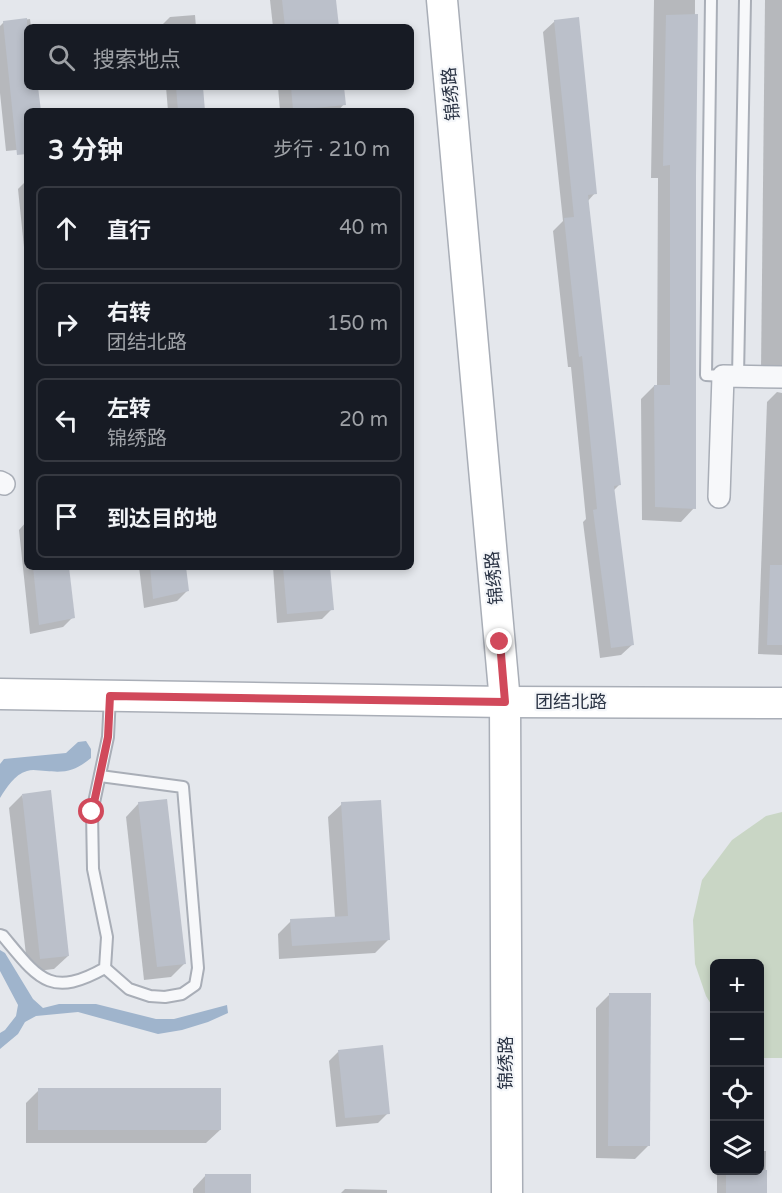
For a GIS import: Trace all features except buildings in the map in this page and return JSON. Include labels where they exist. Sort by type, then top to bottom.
[{"type":"street","name":"锦绣路","points":[[442,0],[505,702],[507,1193]]},
{"type":"street","points":[[719,497],[731,376],[782,377]]},
{"type":"street","name":"团结北路","points":[[0,694],[505,702],[782,703]]},
{"type":"lane","points":[[711,0],[706,375],[731,376],[745,0]]},
{"type":"lane","points":[[105,968],[106,937],[93,869],[92,812],[108,737],[110,696]]},
{"type":"lane","points":[[100,776],[183,787],[198,968],[195,985],[182,994],[165,997],[150,996],[129,989],[105,968]]},
{"type":"lane","points":[[1,935],[40,978],[61,984],[85,979],[105,968]]},
{"type":"green space","points":[[782,812],[782,1058],[764,1058],[764,959],[710,959],[710,1002],[695,964],[693,920],[702,880],[732,840],[766,816]]},
{"type":"water","points":[[86,741],[91,749],[91,758],[85,762],[65,771],[32,770],[22,773],[11,782],[0,798],[0,764],[4,759],[66,753],[78,742]]},
{"type":"water","points":[[0,950],[5,953],[33,999],[43,1008],[59,1004],[96,1004],[156,1019],[174,1019],[227,1005],[228,1013],[182,1030],[158,1034],[78,1012],[36,1016],[25,1022],[18,1034],[0,1049],[0,1033],[16,1016],[18,1005],[0,971]]},
{"type":"route","points":[[92,812],[108,737],[110,696],[505,702],[500,642]]}]
